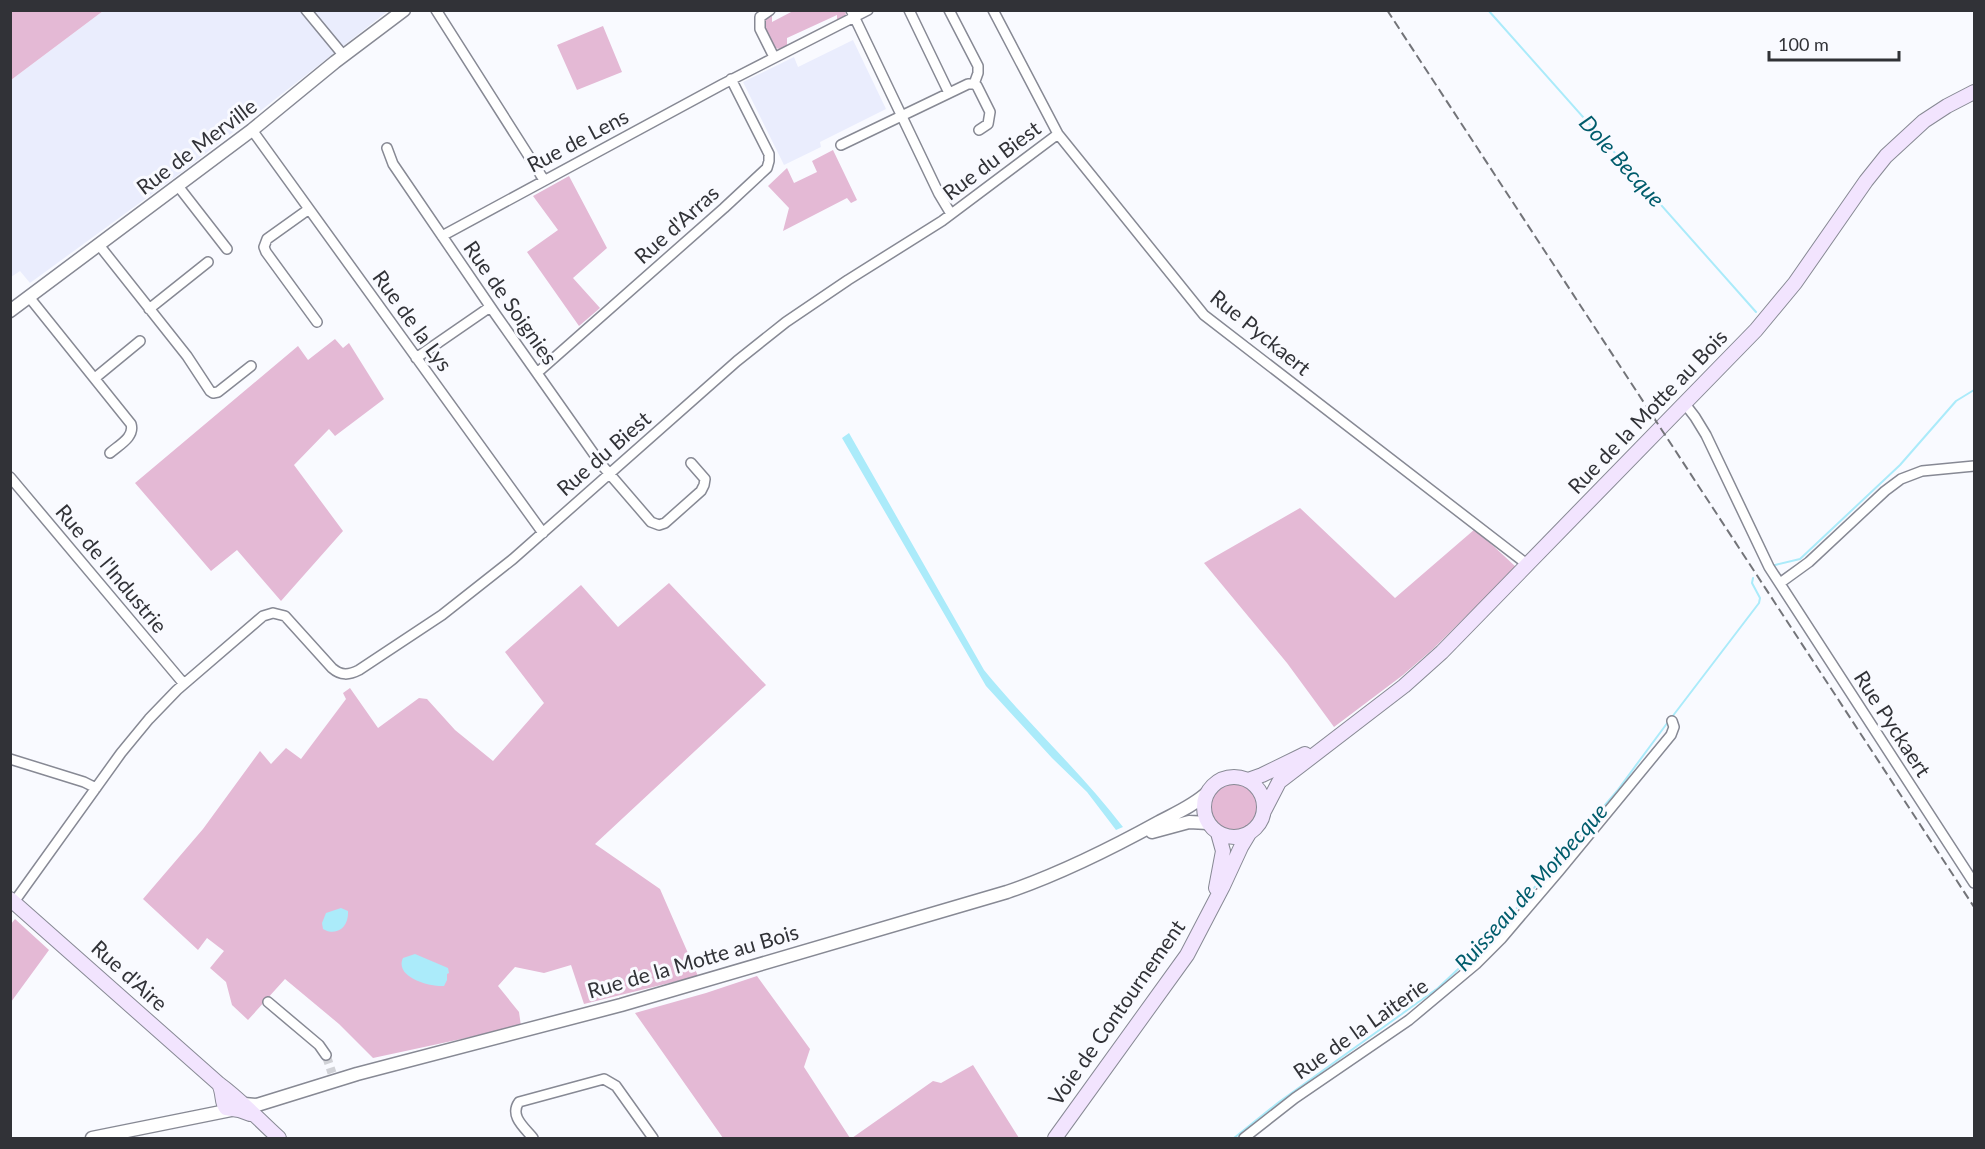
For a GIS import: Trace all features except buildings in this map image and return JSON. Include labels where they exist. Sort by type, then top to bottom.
[{"type":"main road","name":"Rue de la Motte au Bois","points":[[1264,811],[1279,782],[1428,666],[1747,340],[1785,296],[1886,156],[1924,122],[1947,106],[1974,92]]},
{"type":"main road","name":"Rue de la Motte au Bois","points":[[1248,780],[1328,742]]},
{"type":"main road","points":[[1237,777],[1248,780],[1261,793],[1264,811],[1258,825],[1240,846],[1211,910],[1223,857],[1223,845],[1204,810],[1207,793],[1223,778],[1237,777]]},
{"type":"main road","points":[[1214,828],[1236,837],[1250,832]]},
{"type":"main road","name":"Rue d'Aire","points":[[12,901],[219,1084],[240,1106],[279,1138]]},
{"type":"main road","name":"Voie de Contournement","points":[[1055,1138],[1174,975],[1193,946],[1211,910]]},
{"type":"street","points":[[306,10],[344,56]]},
{"type":"street","name":"Rue de Merville","points":[[10,311],[252,130],[404,10]]},
{"type":"street","points":[[436,10],[544,180]]},
{"type":"street","points":[[770,10],[760,17],[759,26],[774,57]]},
{"type":"street","name":"Rue de Lens","points":[[442,236],[852,14],[868,10]]},
{"type":"street","points":[[909,10],[950,93]]},
{"type":"street","points":[[949,10],[978,66],[974,84]]},
{"type":"street","name":"Rue Pyckaert","points":[[993,10],[1058,134],[1196,306],[1209,319],[1528,565]]},
{"type":"street","points":[[852,14],[939,194],[951,214]]},
{"type":"street","name":"Rue d'Arras","points":[[537,373],[733,201],[767,168],[769,154],[731,79]]},
{"type":"street","points":[[841,145],[968,84],[977,86],[990,116],[988,124],[979,130]]},
{"type":"street","name":"Rue de la Lys","points":[[252,130],[543,533]]},
{"type":"street","name":"Rue du Biest","points":[[184,684],[260,619],[273,613],[288,619],[335,671],[345,674],[356,672],[456,605],[543,533],[730,368],[786,322],[951,214],[1058,134]]},
{"type":"street","name":"Rue de Soignies","points":[[387,148],[393,164],[490,307],[609,475],[648,520],[659,525],[665,523],[703,488],[705,479],[691,463]]},
{"type":"street","points":[[178,186],[227,249]]},
{"type":"street","points":[[309,209],[267,239],[264,247],[317,322]]},
{"type":"street","points":[[99,244],[187,356],[212,393],[218,392],[251,366]]},
{"type":"street","points":[[149,309],[207,262]]},
{"type":"street","points":[[29,297],[131,424],[130,436],[110,453]]},
{"type":"street","points":[[416,358],[490,307]]},
{"type":"street","points":[[95,378],[140,341]]},
{"type":"street","name":"Rue Pyckaert","points":[[1685,404],[1703,429],[1764,557],[1974,883]]},
{"type":"street","points":[[1780,583],[1809,562],[1901,478],[1923,471],[1974,466]]},
{"type":"street","name":"Rue de l'Industrie","points":[[10,477],[184,684]]},
{"type":"street","points":[[12,901],[143,725],[184,684]]},
{"type":"street","name":"Rue de la Laiterie","points":[[1244,1138],[1295,1098],[1409,1020],[1482,958],[1580,846],[1671,735],[1674,730],[1672,721]]},
{"type":"street","points":[[10,759],[76,779],[96,788]]},
{"type":"street","name":"Rue de la Motte au Bois","points":[[92,1138],[209,1114],[334,1077],[621,1005],[972,902],[1037,881],[1133,837],[1193,804],[1207,793]]},
{"type":"street","name":"Rue de la Motte au Bois","points":[[1133,837],[1189,822],[1214,828]]},
{"type":"street","points":[[268,1002],[319,1045],[326,1055]]},
{"type":"street","points":[[533,1138],[516,1115],[519,1102],[604,1079],[616,1086],[653,1138]]},
{"type":"shaded area","points":[[11,10],[103,10],[103,11],[11,80]]},
{"type":"shaded area","points":[[845,10],[846,15],[837,21],[837,15],[787,38],[787,46],[780,49],[774,48],[762,24],[763,20],[772,14],[772,22],[793,11]]},
{"type":"shaded area","points":[[103,11],[388,11],[182,172],[30,283],[20,271],[11,277],[11,80]]},
{"type":"shaded area","points":[[603,26],[622,72],[577,90],[557,45]]},
{"type":"shaded area","points":[[853,40],[886,109],[820,142],[821,147],[784,165],[743,82],[794,57],[798,67]]},
{"type":"shaded area","points":[[833,150],[857,200],[851,203],[847,198],[783,231],[789,208],[768,186],[787,168],[794,183],[817,172],[812,161]]},
{"type":"shaded area","points":[[569,176],[607,248],[573,278],[600,308],[579,326],[527,252],[558,230],[533,196]]},
{"type":"shaded area","points":[[335,339],[343,348],[349,343],[384,399],[335,436],[329,429],[294,465],[343,531],[281,601],[237,550],[211,571],[135,483],[298,346],[308,360]]},
{"type":"shaded area","points":[[1300,508],[1395,598],[1475,529],[1516,567],[1433,649],[1403,675],[1334,727],[1287,663],[1204,563]]},
{"type":"shaded area","points":[[669,583],[766,685],[595,844],[660,889],[698,976],[584,1004],[571,965],[544,973],[515,967],[498,986],[519,1012],[521,1026],[373,1058],[339,1024],[285,979],[248,1020],[232,1005],[226,982],[210,968],[224,951],[207,938],[198,950],[143,899],[203,829],[260,751],[271,764],[286,748],[301,759],[346,699],[343,693],[350,688],[378,728],[419,698],[427,699],[455,730],[493,761],[544,703],[505,652],[581,585],[618,627]]},
{"type":"shaded area","points":[[1230,782],[1240,782],[1253,789],[1260,802],[1260,812],[1253,825],[1240,832],[1230,832],[1221,828],[1214,821],[1210,812],[1210,802],[1214,793],[1221,786]]},
{"type":"shaded area","points":[[15,919],[49,950],[11,1002],[11,924]]},
{"type":"shaded area","points":[[757,976],[810,1049],[804,1067],[850,1138],[723,1138],[635,1013]]},
{"type":"shaded area","points":[[973,1065],[1019,1138],[852,1138],[933,1081],[941,1083]]},
{"type":"water","points":[[849,433],[984,670],[1123,827],[1116,830],[1087,792],[1052,758],[986,686],[842,438]]},
{"type":"water","points":[[341,908],[348,911],[344,926],[333,932],[323,929],[322,923],[326,913]]},
{"type":"water","points":[[415,954],[448,968],[449,973],[444,986],[430,985],[415,980],[404,971],[403,958]]},
{"type":"waterway","name":"Dole Becque","points":[[1488,10],[1756,312]]},
{"type":"waterway","name":"Ruisseau de Morbecque","points":[[1775,565],[1800,559],[1900,465],[1956,401],[1974,390]]},
{"type":"waterway","name":"Ruisseau de Morbecque","points":[[1672,717],[1759,603],[1760,598],[1752,583],[1753,578]]},
{"type":"waterway","name":"Ruisseau de Morbecque","points":[[1234,1138],[1279,1102],[1438,988],[1491,938],[1617,791],[1668,722]]},
{"type":"tunnel","points":[[326,1055],[332,1073]]},
{"type":"railway","points":[[1387,10],[1974,907]]}]
